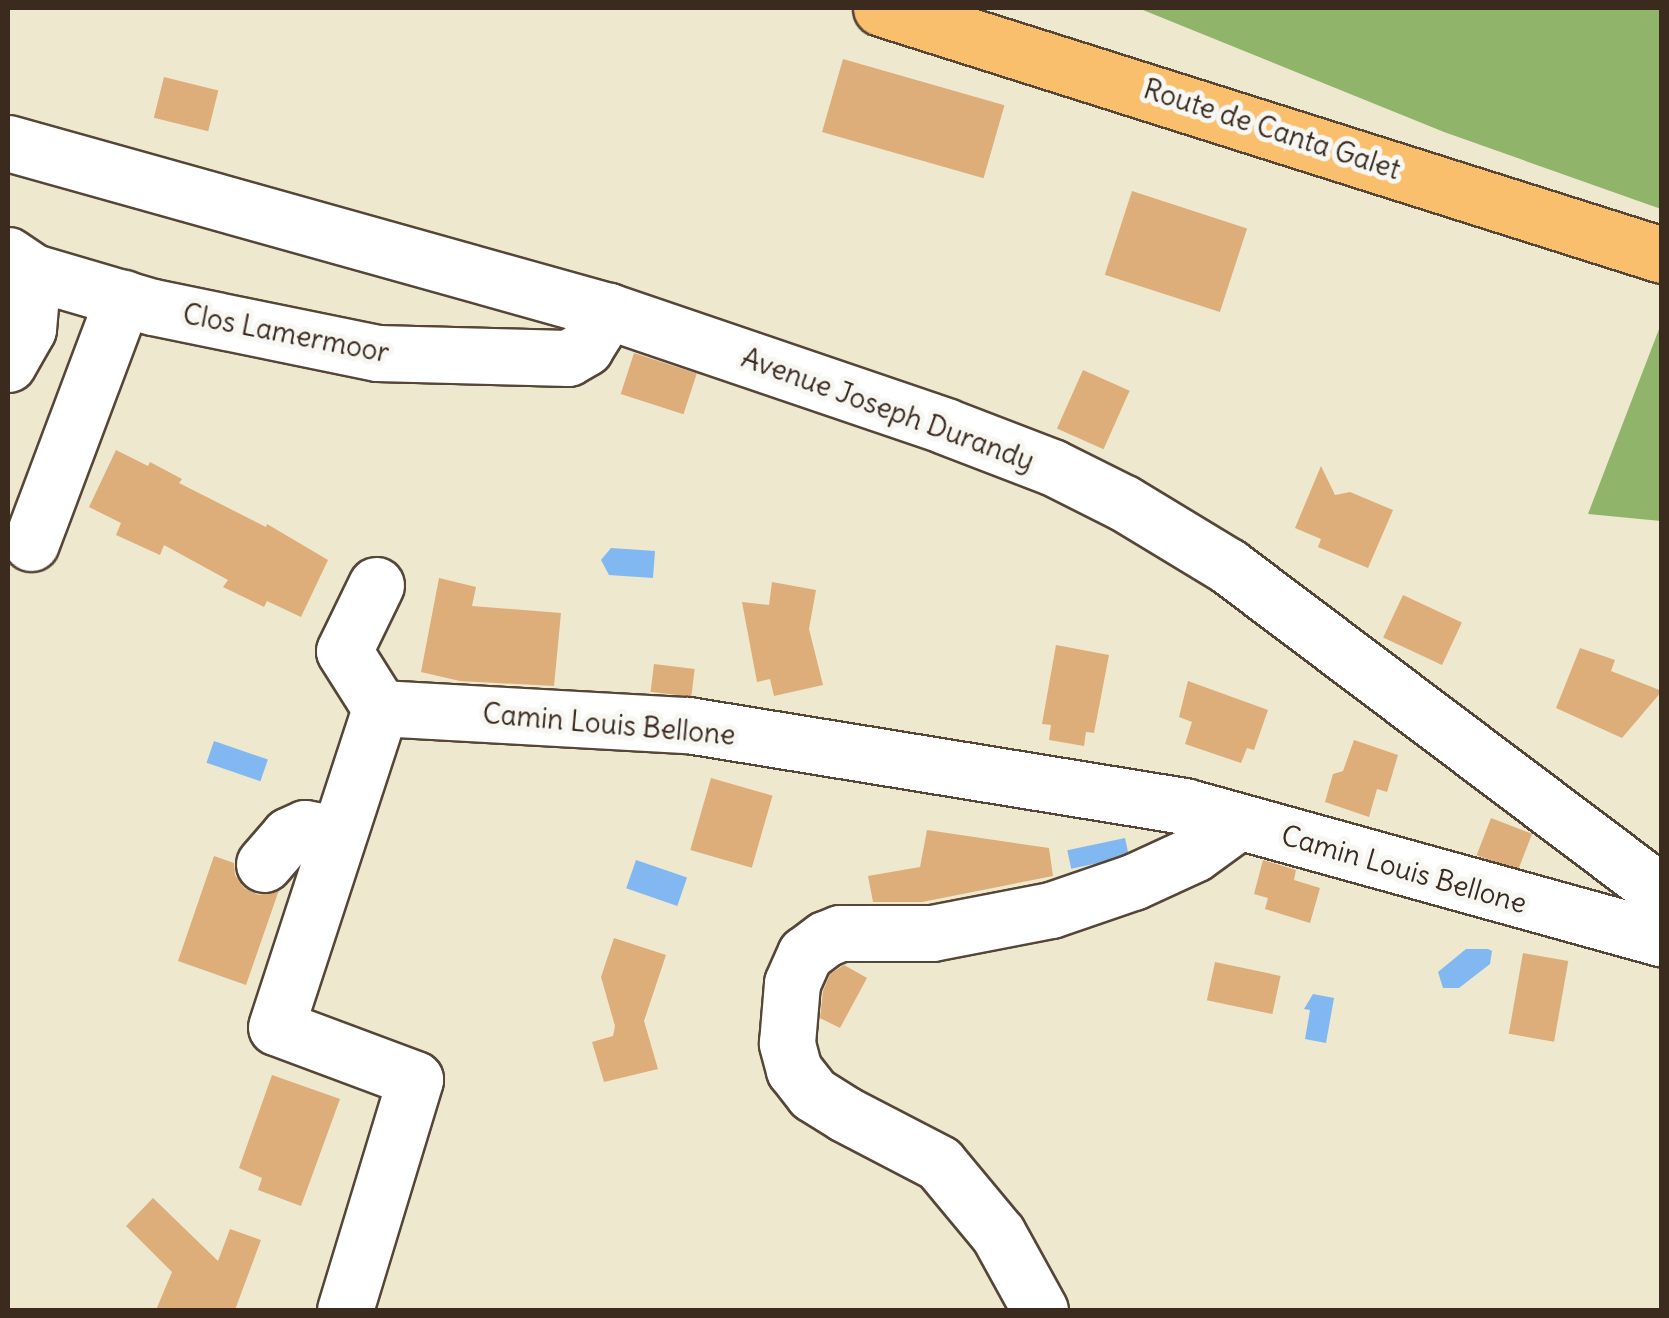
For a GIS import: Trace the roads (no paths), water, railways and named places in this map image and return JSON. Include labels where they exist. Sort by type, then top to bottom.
[{"type":"main road","name":"Route de Canta Galet","points":[[881,8],[1662,255]]},
{"type":"street","name":"Avenue Joseph Durandy","points":[[8,143],[608,311],[945,426],[1052,467],[1124,503],[1228,566],[1662,893]]},
{"type":"street","name":"Clos Lamermoor","points":[[8,364],[28,330],[20,264],[123,298],[377,354],[568,358],[585,348],[608,311]]},
{"type":"street","points":[[31,543],[123,298]]},
{"type":"street","points":[[345,1310],[415,1079],[276,1026],[380,708],[344,651],[376,586]]},
{"type":"street","name":"Camin Louis Bellone","points":[[380,708],[688,725],[1184,806],[1662,939]]},
{"type":"street","points":[[1040,1310],[998,1234],[939,1164],[813,1094],[794,1070],[786,1042],[792,983],[805,954],[825,939],[856,932],[932,933],[1050,910],[1133,882],[1194,854],[1238,822]]},
{"type":"street","points":[[264,864],[289,834],[305,828],[336,834]]},
{"type":"water","points":[[611,548],[655,551],[653,578],[609,575],[601,560]]},
{"type":"water","points":[[214,741],[268,760],[260,781],[207,763]]},
{"type":"water","points":[[1125,838],[1129,857],[1071,869],[1067,850]]},
{"type":"water","points":[[636,860],[687,878],[677,906],[626,888]]},
{"type":"water","points":[[1466,949],[1492,951],[1490,964],[1459,988],[1443,988],[1438,972]]},
{"type":"water","points":[[1313,994],[1334,998],[1326,1043],[1305,1039],[1310,1010],[1304,1009]]}]
